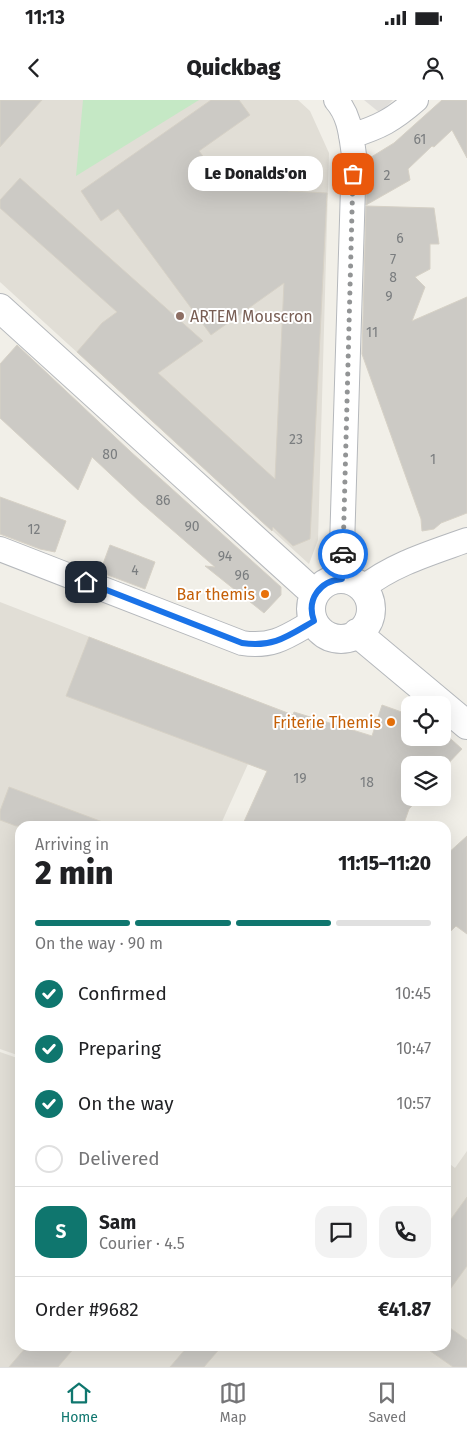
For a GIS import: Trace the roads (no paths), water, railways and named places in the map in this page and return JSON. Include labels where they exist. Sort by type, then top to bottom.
[{"type":"street","points":[[336,100],[346,113],[352,136],[354,155],[352,584]]},
{"type":"street","points":[[352,136],[386,124],[416,100]]},
{"type":"street","points":[[0,308],[315,594]]},
{"type":"street","points":[[352,584],[369,598],[371,610],[368,620],[357,634],[343,638],[333,637],[324,633],[314,621],[312,610],[315,594],[329,581],[352,584],[378,576],[467,540]]},
{"type":"street","points":[[0,549],[242,643],[255,645],[274,643],[314,621]]},
{"type":"street","points":[[357,634],[467,725]]},
{"type":"place","name":"Le Donalds'on","points":[[353,174]]},
{"type":"place","name":"ARTEM Mouscron","points":[[180,316]]},
{"type":"place","name":"Bar themis","points":[[265,594]]},
{"type":"place","name":"Friterie Themis","points":[[391,722]]}]
